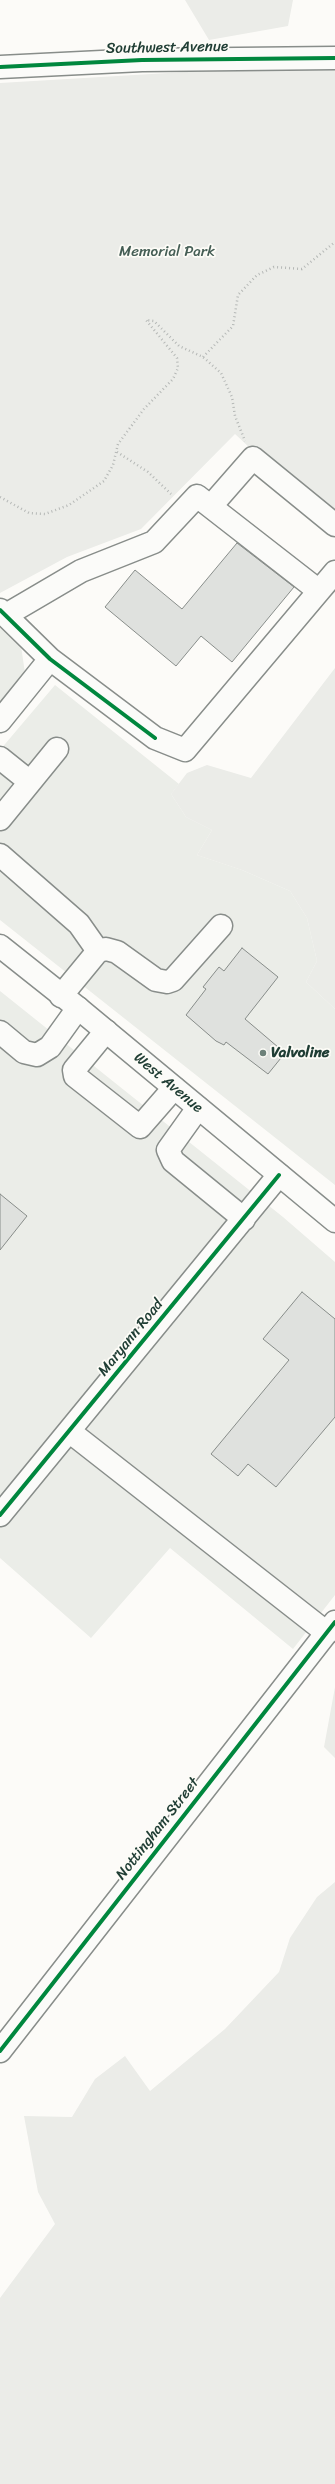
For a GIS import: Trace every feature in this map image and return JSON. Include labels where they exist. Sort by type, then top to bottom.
[{"type":"street","name":"Southwest Avenue","points":[[0,67],[142,60],[335,58]]},
{"type":"street","points":[[211,506],[253,458],[335,524]]},
{"type":"street","points":[[319,591],[197,496],[154,542],[81,571],[3,613],[50,659],[155,738],[185,750],[319,591],[335,572]]},
{"type":"street","points":[[0,721],[50,659]]},
{"type":"street","points":[[0,819],[57,749]]},
{"type":"street","points":[[0,758],[30,782]]},
{"type":"street","points":[[0,854],[79,924],[98,951]]},
{"type":"street","points":[[0,1032],[24,1052],[37,1055],[50,1047],[69,1002],[98,951],[106,949],[117,952],[156,980],[167,982],[173,980],[221,926]]},
{"type":"street","name":"West Avenue","points":[[0,946],[106,1031],[335,1221]]},
{"type":"street","points":[[106,1031],[74,1070],[75,1076],[140,1127],[174,1088]]},
{"type":"street","points":[[198,1108],[168,1150],[173,1161],[244,1218]]},
{"type":"street","name":"Maryann Road","points":[[0,1515],[280,1176]]},
{"type":"street","points":[[69,1431],[331,1627]]},
{"type":"street","name":"Nottingham Street","points":[[0,2052],[331,1627]]},
{"type":"path","points":[[203,357],[232,326],[238,295],[256,275],[274,267],[302,269],[335,242]]},
{"type":"path","points":[[0,497],[29,513],[44,514],[69,505],[104,481],[113,464],[118,444],[144,409],[173,379],[178,368],[177,358],[146,320],[154,321],[186,351],[203,357],[221,372],[232,397],[235,416],[253,458]]},
{"type":"path","points":[[116,452],[148,472],[185,509]]},
{"type":"shaded area","points":[[0,627],[21,646],[25,673],[0,703]]},
{"type":"shaded area","points":[[55,685],[179,784],[171,794],[186,817],[212,830],[197,855],[242,870],[290,891],[307,918],[317,961],[306,982],[335,1009],[335,1185],[0,920],[0,750]]},
{"type":"shaded area","points":[[0,991],[283,1217],[335,1262],[335,1595],[293,1649],[170,1548],[91,1638],[0,1558]]},
{"type":"green space","points":[[185,0],[293,0],[288,26],[209,40]]},
{"type":"green space","name":"Memorial Park","points":[[335,67],[335,518],[280,476],[235,434],[141,529],[67,557],[0,593],[0,83],[185,72]]},
{"type":"green space","points":[[335,668],[335,1009],[306,982],[317,961],[307,918],[290,891],[242,870],[197,855],[212,830],[186,817],[171,794],[187,773],[207,765],[251,778]]},
{"type":"green space","points":[[335,1687],[335,1758],[324,1747]]},
{"type":"green space","points":[[335,1882],[335,2484],[0,2484],[0,2298],[55,2224],[38,2192],[24,2116],[72,2117],[95,2079],[125,2056],[150,2091],[225,2029],[279,1972],[290,1938],[317,1897]]},
{"type":"building","points":[[237,543],[294,587],[232,662],[201,636],[176,666],[105,607],[135,570],[182,609]]},
{"type":"building","points":[[242,948],[278,977],[245,1019],[285,1053],[268,1074],[226,1042],[224,1045],[216,1041],[186,1015],[206,989],[203,987],[219,967],[224,971]]},
{"type":"building","points":[[0,1194],[27,1216],[0,1250]]},
{"type":"building","points":[[302,1292],[335,1319],[335,1417],[276,1487],[248,1464],[238,1476],[211,1454],[289,1360],[263,1339]]},
{"type":"cycle path","points":[[0,67],[142,60],[335,58]]},
{"type":"cycle path","points":[[0,610],[50,659],[155,738]]},
{"type":"cycle path","points":[[0,1515],[279,1175]]},
{"type":"cycle path","points":[[0,2051],[335,1622]]},
{"type":"place","name":"Valvoline","points":[[263,1053]]}]
